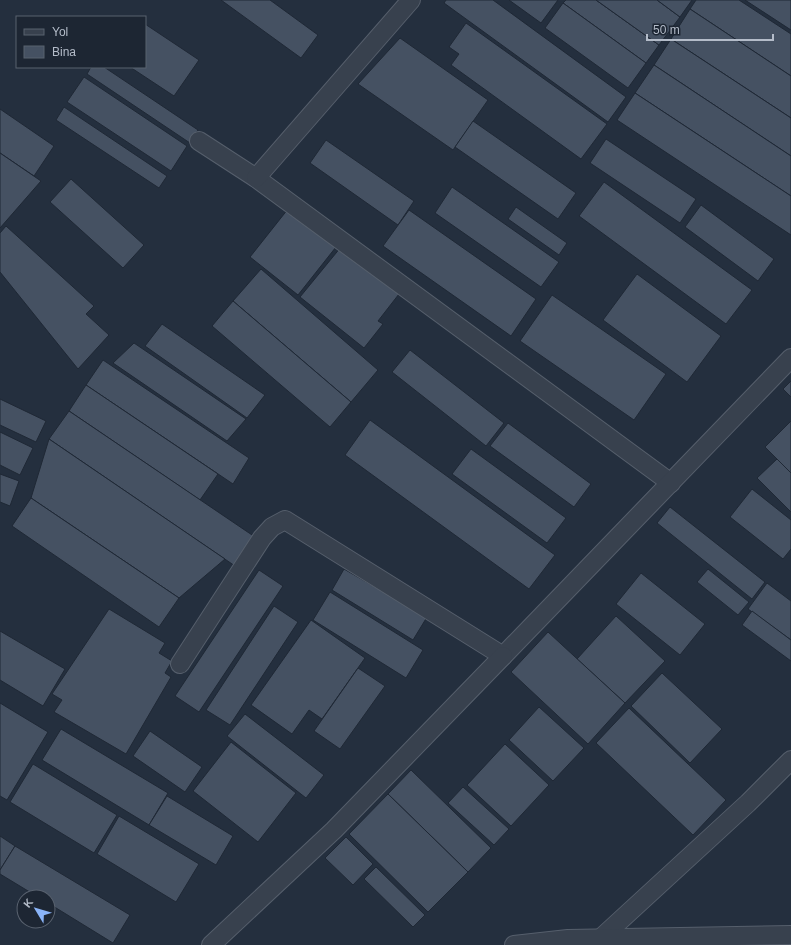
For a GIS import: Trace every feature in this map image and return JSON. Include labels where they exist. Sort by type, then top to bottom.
[{"type":"street","points":[[256,178],[411,0]]},
{"type":"street","points":[[199,141],[256,178],[671,483]]},
{"type":"street","points":[[211,945],[334,830],[791,358]]},
{"type":"street","points":[[180,664],[262,538],[272,527],[285,520],[503,656]]},
{"type":"street","points":[[601,938],[748,803],[791,760]]},
{"type":"street","points":[[514,945],[568,939],[791,934]]},
{"type":"building","points":[[221,0],[270,0],[318,35],[301,58]]},
{"type":"building","points":[[446,0],[493,0],[626,97],[608,122],[444,3]]},
{"type":"building","points":[[509,0],[558,0],[541,23]]},
{"type":"building","points":[[566,0],[596,0],[659,45],[646,63],[563,3]]},
{"type":"building","points":[[596,0],[657,0],[680,17],[659,45]]},
{"type":"building","points":[[657,0],[692,0],[680,17]]},
{"type":"building","points":[[696,0],[739,0],[791,34],[791,76],[690,9]]},
{"type":"building","points":[[745,0],[791,0],[791,30]]},
{"type":"building","points":[[563,3],[646,63],[628,88],[545,28]]},
{"type":"building","points":[[690,9],[791,76],[791,118],[671,39]]},
{"type":"building","points":[[466,23],[607,124],[581,159],[451,65],[459,54],[449,47]]},
{"type":"building","points":[[146,25],[199,60],[174,96],[132,68],[146,68]]},
{"type":"building","points":[[400,38],[488,100],[453,150],[358,84]]},
{"type":"building","points":[[671,39],[791,118],[791,156],[654,65]]},
{"type":"building","points":[[654,65],[791,156],[791,196],[635,93]]},
{"type":"building","points":[[90,68],[105,68],[198,130],[190,143],[87,74]]},
{"type":"building","points":[[84,77],[187,146],[171,171],[67,102]]},
{"type":"building","points":[[635,93],[791,196],[791,235],[617,120]]},
{"type":"building","points":[[64,107],[167,176],[159,188],[56,120]]},
{"type":"building","points":[[0,109],[54,146],[34,176],[0,153]]},
{"type":"building","points":[[473,121],[576,193],[558,219],[455,147]]},
{"type":"building","points":[[606,139],[696,199],[680,223],[590,163]]},
{"type":"building","points":[[326,140],[414,201],[398,225],[310,163]]},
{"type":"building","points":[[0,153],[41,181],[0,228]]},
{"type":"building","points":[[71,179],[144,245],[123,268],[50,202]]},
{"type":"building","points":[[604,182],[752,290],[726,324],[579,216]]},
{"type":"building","points":[[452,187],[559,262],[541,287],[435,213]]},
{"type":"building","points":[[701,205],[774,259],[758,281],[685,227]]},
{"type":"building","points":[[516,207],[567,243],[559,255],[508,219]]},
{"type":"building","points":[[288,209],[336,247],[298,295],[250,257]]},
{"type":"building","points":[[409,210],[536,299],[511,336],[383,246]]},
{"type":"building","points":[[6,226],[94,306],[86,314],[109,335],[78,369],[0,272],[0,233]]},
{"type":"building","points":[[341,247],[399,294],[378,321],[383,324],[364,348],[300,297]]},
{"type":"building","points":[[261,269],[378,370],[351,402],[233,301]]},
{"type":"building","points":[[637,274],[721,336],[687,382],[603,320]]},
{"type":"building","points":[[552,295],[666,374],[634,420],[520,341]]},
{"type":"building","points":[[233,301],[351,402],[330,427],[212,326]]},
{"type":"building","points":[[162,324],[265,395],[247,418],[145,346]]},
{"type":"building","points":[[134,343],[246,419],[227,441],[113,363]]},
{"type":"building","points":[[410,350],[504,423],[486,446],[392,372]]},
{"type":"building","points":[[103,360],[249,458],[233,484],[86,385]]},
{"type":"building","points":[[791,381],[791,397],[783,389]]},
{"type":"building","points":[[86,385],[218,474],[200,500],[69,411]]},
{"type":"building","points":[[0,399],[46,421],[36,442],[0,425]]},
{"type":"building","points":[[69,411],[255,537],[235,566],[49,439]]},
{"type":"building","points":[[370,420],[555,555],[529,589],[345,455]]},
{"type":"building","points":[[791,421],[791,473],[765,447]]},
{"type":"building","points":[[508,423],[591,484],[574,507],[490,446]]},
{"type":"building","points":[[0,432],[33,448],[20,475],[0,465]]},
{"type":"building","points":[[49,439],[225,559],[179,598],[31,498]]},
{"type":"building","points":[[471,449],[566,518],[547,543],[452,474]]},
{"type":"building","points":[[777,459],[791,473],[791,512],[757,478]]},
{"type":"building","points":[[0,474],[19,481],[10,506],[0,502]]},
{"type":"building","points":[[752,489],[791,520],[791,549],[783,559],[730,517]]},
{"type":"building","points":[[31,498],[179,598],[159,627],[12,526]]},
{"type":"building","points":[[670,507],[765,582],[752,599],[657,523]]},
{"type":"building","points":[[344,569],[427,617],[413,640],[332,590]]},
{"type":"building","points":[[708,569],[749,602],[738,615],[697,582]]},
{"type":"building","points":[[259,570],[283,586],[199,712],[175,696]]},
{"type":"building","points":[[641,573],[705,624],[680,655],[616,604]]},
{"type":"building","points":[[767,583],[791,601],[791,640],[748,609]]},
{"type":"building","points":[[330,592],[423,650],[406,678],[313,620]]},
{"type":"building","points":[[274,606],[298,622],[230,725],[206,710]]},
{"type":"building","points":[[109,609],[165,643],[159,653],[172,661],[165,673],[171,677],[126,754],[54,712],[62,700],[52,694]]},
{"type":"building","points":[[752,611],[791,640],[791,661],[742,625]]},
{"type":"building","points":[[616,616],[665,661],[625,703],[577,659]]},
{"type":"building","points":[[311,620],[365,658],[322,719],[309,710],[292,734],[251,705]]},
{"type":"building","points":[[0,631],[65,669],[43,706],[0,680]]},
{"type":"building","points":[[548,632],[625,703],[588,744],[511,672]]},
{"type":"building","points":[[358,668],[385,686],[340,749],[314,731]]},
{"type":"building","points":[[662,673],[722,729],[690,763],[631,706]]},
{"type":"building","points":[[0,703],[48,732],[7,800],[0,796]]},
{"type":"building","points":[[539,707],[584,748],[553,781],[509,740]]},
{"type":"building","points":[[629,708],[726,800],[693,835],[596,743]]},
{"type":"building","points":[[245,714],[324,775],[306,798],[227,736]]},
{"type":"building","points":[[61,729],[168,793],[149,825],[42,760]]},
{"type":"building","points":[[150,731],[202,767],[185,792],[133,756]]},
{"type":"building","points":[[231,742],[296,793],[258,842],[193,791]]},
{"type":"building","points":[[505,744],[549,785],[511,826],[467,785]]},
{"type":"building","points":[[33,764],[117,815],[94,853],[10,802]]},
{"type":"building","points":[[411,770],[491,848],[468,872],[388,794]]},
{"type":"building","points":[[463,787],[509,829],[494,845],[448,803]]},
{"type":"building","points":[[388,794],[468,872],[428,912],[349,834]]},
{"type":"building","points":[[167,796],[233,836],[216,865],[149,825]]},
{"type":"building","points":[[119,816],[199,864],[176,902],[97,854]]},
{"type":"building","points":[[0,836],[15,846],[0,870]]},
{"type":"building","points":[[346,837],[373,864],[353,885],[325,858]]},
{"type":"building","points":[[15,846],[130,915],[113,943],[56,908],[56,889],[25,889],[0,874],[0,870]]},
{"type":"building","points":[[376,867],[425,915],[413,927],[364,879]]}]
